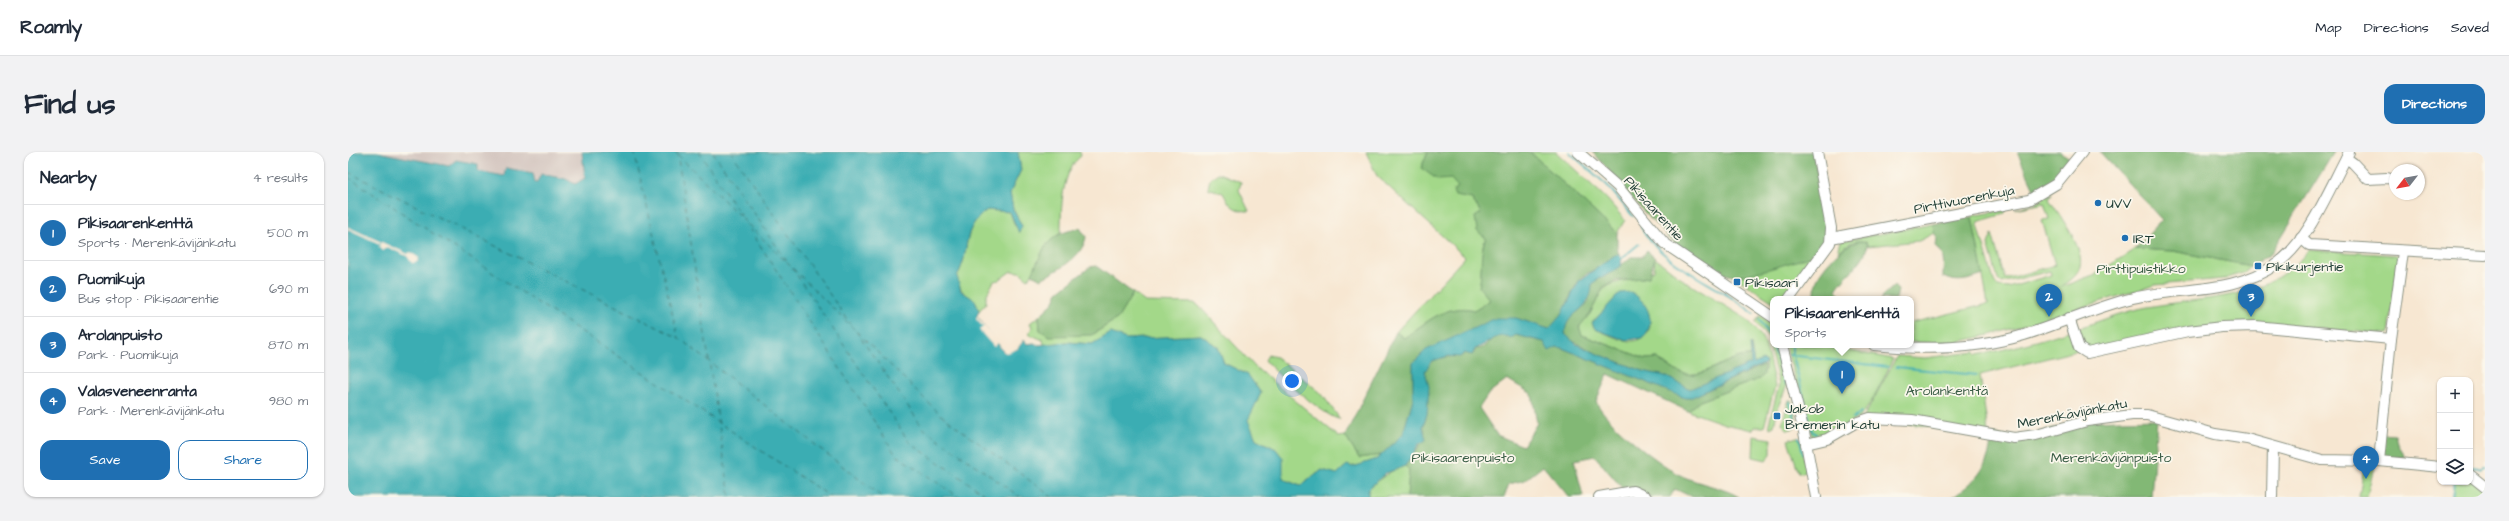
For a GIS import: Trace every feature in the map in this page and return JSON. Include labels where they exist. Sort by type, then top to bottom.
[{"type":"street","name":"Pikisaarentie","points":[[1578,152],[1618,187],[1664,243],[1770,315]]},
{"type":"street","points":[[1791,296],[1823,256],[1831,238],[1817,152]]},
{"type":"street","name":"Pirttivuorenkuja","points":[[1831,238],[2029,200],[2056,184],[2082,152]]},
{"type":"street","points":[[1914,348],[1928,349],[1983,344],[2024,335],[2069,318],[2132,298],[2232,284],[2256,277],[2280,262],[2301,238],[2347,155],[2368,179],[2389,178]]},
{"type":"street","points":[[2301,238],[2309,245],[2403,252],[2485,255]]},
{"type":"street","points":[[2379,461],[2391,339],[2403,252]]},
{"type":"street","points":[[2069,318],[2079,348],[2087,353],[2188,331],[2222,327],[2255,326],[2391,339]]},
{"type":"street","points":[[1783,348],[1806,444],[1816,497]]},
{"type":"street","name":"Merenkävijänkatu","points":[[1806,444],[1827,439],[1855,423],[1870,418],[1912,420],[2014,438],[2036,435],[2087,421],[2132,415],[2147,416],[2215,434],[2247,439],[2322,460],[2379,461],[2437,467]]},
{"type":"street","points":[[2272,497],[2273,447]]},
{"type":"street","points":[[2473,477],[2485,487]]},
{"type":"street","points":[[1599,497],[1633,491],[1646,497]]},
{"type":"shaded area","points":[[377,152],[582,152],[585,178],[575,184],[534,182],[533,173],[506,168],[504,176],[478,171],[477,164],[456,160],[449,166]]},
{"type":"green space","points":[[1018,152],[1080,152],[1081,156],[1069,171],[1066,181],[1062,202],[1061,232],[1045,246],[1032,274],[1028,279],[1020,272],[1011,271],[999,280],[994,281],[986,296],[986,303],[979,311],[973,301],[963,292],[957,276],[964,258],[969,233],[978,218],[987,210],[1010,212],[1015,226],[1022,226],[1013,209],[1010,193],[1021,170]]},
{"type":"green space","points":[[1366,152],[1428,152],[1421,168],[1451,178],[1472,199],[1481,213],[1486,238],[1483,245],[1480,287],[1490,300],[1474,310],[1454,309],[1445,312],[1428,321],[1404,338],[1396,332],[1465,257],[1377,176]]},
{"type":"green space","points":[[1428,152],[1530,152],[1617,233],[1617,248],[1619,255],[1587,273],[1578,282],[1559,319],[1549,329],[1516,318],[1413,363],[1413,399],[1403,434],[1382,455],[1359,458],[1345,436],[1396,332],[1404,338],[1428,321],[1445,312],[1454,309],[1474,310],[1490,300],[1479,287],[1482,255],[1486,238],[1477,231],[1475,217],[1481,213],[1472,199],[1455,196],[1453,191],[1458,187],[1451,179],[1438,180],[1421,168]]},
{"type":"green space","points":[[1530,152],[1556,152],[1606,198],[1625,220],[1617,233]]},
{"type":"green space","points":[[1592,152],[1813,152],[1824,204],[1825,218],[1823,243],[1819,254],[1740,276],[1734,276],[1714,270],[1694,259],[1675,243],[1639,206]]},
{"type":"green space","points":[[2017,152],[2060,152],[2070,158],[2056,178],[2035,191]]},
{"type":"green space","points":[[2100,152],[2334,152],[2272,252],[2251,266],[2173,251],[2135,249],[2162,220]]},
{"type":"green space","points":[[1218,173],[1241,182],[1239,190],[1249,211],[1236,209],[1230,204],[1223,193],[1208,188],[1210,179]]},
{"type":"green space","name":"Pirttipuistikko","points":[[2052,193],[2049,199],[2070,231],[2079,250],[2080,266],[2077,273],[2061,287],[2096,274],[2135,249],[2173,251],[2251,266],[2243,273],[2223,279],[2155,285],[1994,334],[1953,343],[1914,342],[1914,322],[1988,304],[1972,216],[2006,210],[2004,214],[1977,222],[1994,281],[1998,287],[2008,288],[2051,275],[2050,271],[2002,283],[1998,279],[1988,244],[1992,234],[2005,279],[2055,265],[2042,220],[2049,219],[2044,203],[2015,209],[2036,203]]},
{"type":"green space","points":[[1972,217],[1983,275],[1968,280],[1958,281],[1943,277],[1943,256],[1936,246],[1937,237],[1934,233],[1933,224]]},
{"type":"green space","points":[[1933,224],[1934,233],[1919,241],[1868,246],[1866,242],[1858,241],[1847,245],[1838,252],[1841,241]]},
{"type":"green space","points":[[1080,228],[1086,237],[1084,244],[1075,257],[1062,267],[1041,279],[1032,274],[1048,243],[1060,234]]},
{"type":"green space","points":[[1856,242],[1866,242],[1866,248],[1861,261],[1836,290],[1841,296],[1815,296],[1817,279],[1826,265],[1843,249]]},
{"type":"green space","name":"Arolankenttä","points":[[2309,250],[2396,255],[2399,257],[2389,334],[2254,324],[2080,350],[1980,375],[1988,433],[1863,419],[1897,356],[1925,358],[1975,352],[1976,355],[1989,353],[2040,340],[2130,311],[2154,306],[2226,296],[2270,282],[2290,269]]},
{"type":"green space","points":[[1647,251],[1655,258],[1649,277],[1616,281],[1603,288],[1590,314],[1579,327],[1582,335],[1646,359],[1658,358],[1681,373],[1701,373],[1740,357],[1751,356],[1751,364],[1690,389],[1665,376],[1643,371],[1598,354],[1567,338],[1565,332],[1566,325],[1571,317],[1588,303],[1593,282],[1613,272],[1631,257],[1642,257]]},
{"type":"green space","points":[[1819,254],[1785,296],[1770,296],[1770,300],[1735,277]]},
{"type":"green space","points":[[1655,258],[1686,282],[1748,320],[1761,336],[1766,346],[1775,386],[1764,427],[1755,427],[1752,430],[1725,424],[1688,411],[1700,401],[1759,379],[1765,370],[1766,361],[1754,364],[1751,344],[1751,356],[1730,360],[1701,373],[1691,374],[1681,373],[1658,358],[1646,359],[1582,335],[1579,331],[1581,322],[1593,309],[1601,292],[1613,284],[1631,279],[1644,278],[1654,270]],"holes":[[[1620,293],[1640,301],[1649,314],[1650,326],[1645,336],[1640,339],[1633,341],[1619,339],[1595,329],[1592,323]]]},
{"type":"green space","points":[[1096,266],[1133,293],[1118,318],[1092,335],[1049,336],[1040,330],[1039,316],[1053,303],[1058,292],[1090,267]]},
{"type":"green space","points":[[1894,286],[1898,290],[1897,296],[1883,296]]},
{"type":"green space","points":[[1133,293],[1145,302],[1194,303],[1199,306],[1255,367],[1339,437],[1345,436],[1359,458],[1382,455],[1365,464],[1346,466],[1337,474],[1322,470],[1301,486],[1283,479],[1276,449],[1256,439],[1247,420],[1261,393],[1248,375],[1224,363],[1218,347],[1201,335],[1126,339],[1111,333],[1092,344],[1067,342],[1044,345],[1043,340],[1029,334],[1032,327],[1030,323],[1039,316],[1040,330],[1092,335],[1118,318]]},
{"type":"green space","points":[[1761,315],[1770,325],[1770,335],[1766,336],[1755,322]]},
{"type":"green space","name":"Pikisaarenpuisto","points":[[1498,335],[1516,335],[1544,342],[1549,350],[1557,347],[1562,348],[1685,398],[1690,398],[1764,365],[1764,375],[1759,379],[1700,401],[1688,411],[1608,374],[1596,401],[1601,410],[1610,420],[1635,443],[1663,464],[1684,477],[1727,491],[1739,497],[1692,497],[1675,489],[1670,497],[1651,497],[1628,487],[1622,488],[1595,456],[1574,460],[1583,496],[1569,497],[1543,466],[1525,480],[1509,484],[1504,497],[1407,497],[1409,470],[1405,466],[1422,442],[1425,430],[1423,427],[1427,413],[1428,398],[1425,370],[1433,361],[1437,359],[1462,356],[1464,353],[1473,354],[1476,349],[1482,348]],"holes":[[[1507,379],[1532,394],[1537,423],[1523,446],[1497,435],[1479,408],[1489,393]]]},
{"type":"green space","points":[[1770,345],[1770,348],[1779,348],[1787,385],[1778,407],[1774,426],[1770,428],[1769,423],[1779,385],[1769,346]]},
{"type":"green space","points":[[1786,348],[1835,348],[1893,359],[1874,398],[1859,418],[1821,439],[1812,437]]},
{"type":"green space","points":[[1268,355],[1276,357],[1321,393],[1340,419],[1324,412],[1289,384],[1265,360]]},
{"type":"green space","points":[[1789,400],[1792,400],[1798,426],[1788,430],[1782,424]]},
{"type":"green space","name":"Merenkävijänpuisto","points":[[2157,419],[2151,497],[1953,497],[1970,484],[1982,470],[1991,445],[1992,434],[2014,438],[2087,421]]},
{"type":"green space","points":[[2382,434],[2395,435],[2398,446],[2406,457],[2384,458]]},
{"type":"green space","points":[[1754,436],[1771,439],[1771,454],[1766,460],[1753,457]]},
{"type":"green space","points":[[1797,437],[1801,439],[1806,472],[1799,473],[1788,440]]},
{"type":"green space","points":[[2365,461],[2375,461],[2367,497],[2359,497]]},
{"type":"green space","points":[[1405,466],[1409,470],[1407,497],[1368,497],[1368,489],[1381,478],[1390,472]]},
{"type":"green space","points":[[2473,477],[2485,487],[2485,497],[2452,497],[2454,485],[2473,485]]},
{"type":"water","points":[[348,152],[377,152],[449,166],[456,160],[478,164],[478,171],[504,176],[506,168],[533,173],[535,182],[537,182],[541,174],[566,179],[575,184],[585,178],[582,152],[1018,152],[1021,170],[1010,193],[1013,209],[1022,226],[1019,233],[1010,212],[987,210],[978,218],[969,233],[964,258],[957,276],[961,291],[975,300],[979,311],[977,316],[1004,352],[1017,349],[1024,340],[1027,344],[1034,343],[1038,345],[1067,342],[1092,344],[1111,333],[1126,339],[1201,335],[1218,347],[1224,363],[1248,375],[1261,393],[1248,420],[1256,439],[1276,449],[1283,458],[1283,479],[1300,486],[1322,470],[1337,474],[1347,465],[1353,467],[1377,459],[1403,434],[1413,399],[1413,363],[1426,350],[1496,318],[1516,318],[1549,329],[1562,314],[1579,281],[1615,255],[1619,255],[1622,258],[1621,265],[1613,272],[1598,279],[1592,284],[1588,301],[1569,320],[1566,326],[1565,334],[1576,344],[1643,371],[1665,376],[1690,389],[1751,364],[1750,343],[1754,364],[1763,360],[1766,363],[1690,398],[1685,398],[1562,348],[1557,347],[1549,351],[1544,342],[1516,335],[1511,338],[1507,336],[1498,337],[1475,349],[1472,355],[1464,353],[1460,357],[1448,356],[1432,361],[1425,371],[1429,387],[1427,414],[1423,427],[1426,440],[1419,444],[1405,466],[1386,473],[1368,489],[1368,497],[348,497]]},
{"type":"water","points":[[1631,292],[1642,301],[1649,313],[1649,325],[1643,338],[1625,340],[1595,329],[1592,323],[1620,293]]},
{"type":"pier","points":[[348,227],[408,254],[410,252],[419,258],[417,262],[412,263],[407,256],[387,247],[382,251],[379,247],[380,244],[348,229]]},
{"type":"pier","points":[[980,310],[978,318],[1005,350],[1015,347],[1020,340],[1025,338],[1017,349],[1007,353],[1004,352],[998,343],[994,347],[979,330],[983,327],[976,319]]},
{"type":"waterway","points":[[1569,152],[1607,185],[1633,216]]},
{"type":"waterway","points":[[1641,227],[1663,254],[1693,275],[1740,303],[1754,314]]},
{"type":"waterway","points":[[1622,258],[1639,244]]},
{"type":"waterway","points":[[1759,319],[1768,334]]},
{"type":"waterway","points":[[1774,348],[1785,384]]},
{"type":"waterway","points":[[1792,348],[1812,431],[1817,435]]},
{"type":"waterway","points":[[1789,355],[1888,367]]},
{"type":"waterway","points":[[1896,367],[1977,375]]},
{"type":"waterway","points":[[1790,402],[1796,426]]},
{"type":"waterway","points":[[1853,419],[1861,412]]},
{"type":"waterway","points":[[1799,437],[1803,453]]},
{"type":"waterway","points":[[2473,467],[2479,468],[2485,466]]},
{"type":"waterway","points":[[2452,497],[2454,485]]},
{"type":"ferry route","points":[[634,152],[678,337]]},
{"type":"ferry route","points":[[677,152],[730,497]]},
{"type":"ferry route","points":[[699,152],[742,217]]},
{"type":"ferry route","points":[[713,152],[788,263]]},
{"type":"ferry route","points":[[731,152],[851,325]]},
{"type":"ferry route","points":[[678,155],[941,415],[1052,497]]},
{"type":"ferry route","points":[[348,172],[679,338],[882,497]]},
{"type":"ferry route","points":[[348,177],[831,497]]},
{"type":"ferry route","points":[[745,222],[896,455],[959,497]]},
{"type":"ferry route","points":[[792,268],[909,442],[989,497]]},
{"type":"ferry route","points":[[856,331],[923,428],[1020,497]]},
{"type":"place","name":"UVV","points":[[2098,203]]},
{"type":"place","name":"IRT","points":[[2125,238]]},
{"type":"place","name":"Pikikurjentie","points":[[2258,266]]},
{"type":"place","name":"Pikisaari","points":[[1737,282]]},
{"type":"place","name":"Puomikuja","points":[[2049,317]]},
{"type":"place","name":"Arolanpuisto","points":[[2251,317]]},
{"type":"place","name":"Pikisaarenkenttä","points":[[1842,394]]},
{"type":"place","name":"Jakob Bremerin katu","points":[[1777,416]]},
{"type":"place","name":"Valasveneenranta","points":[[2366,479]]}]
